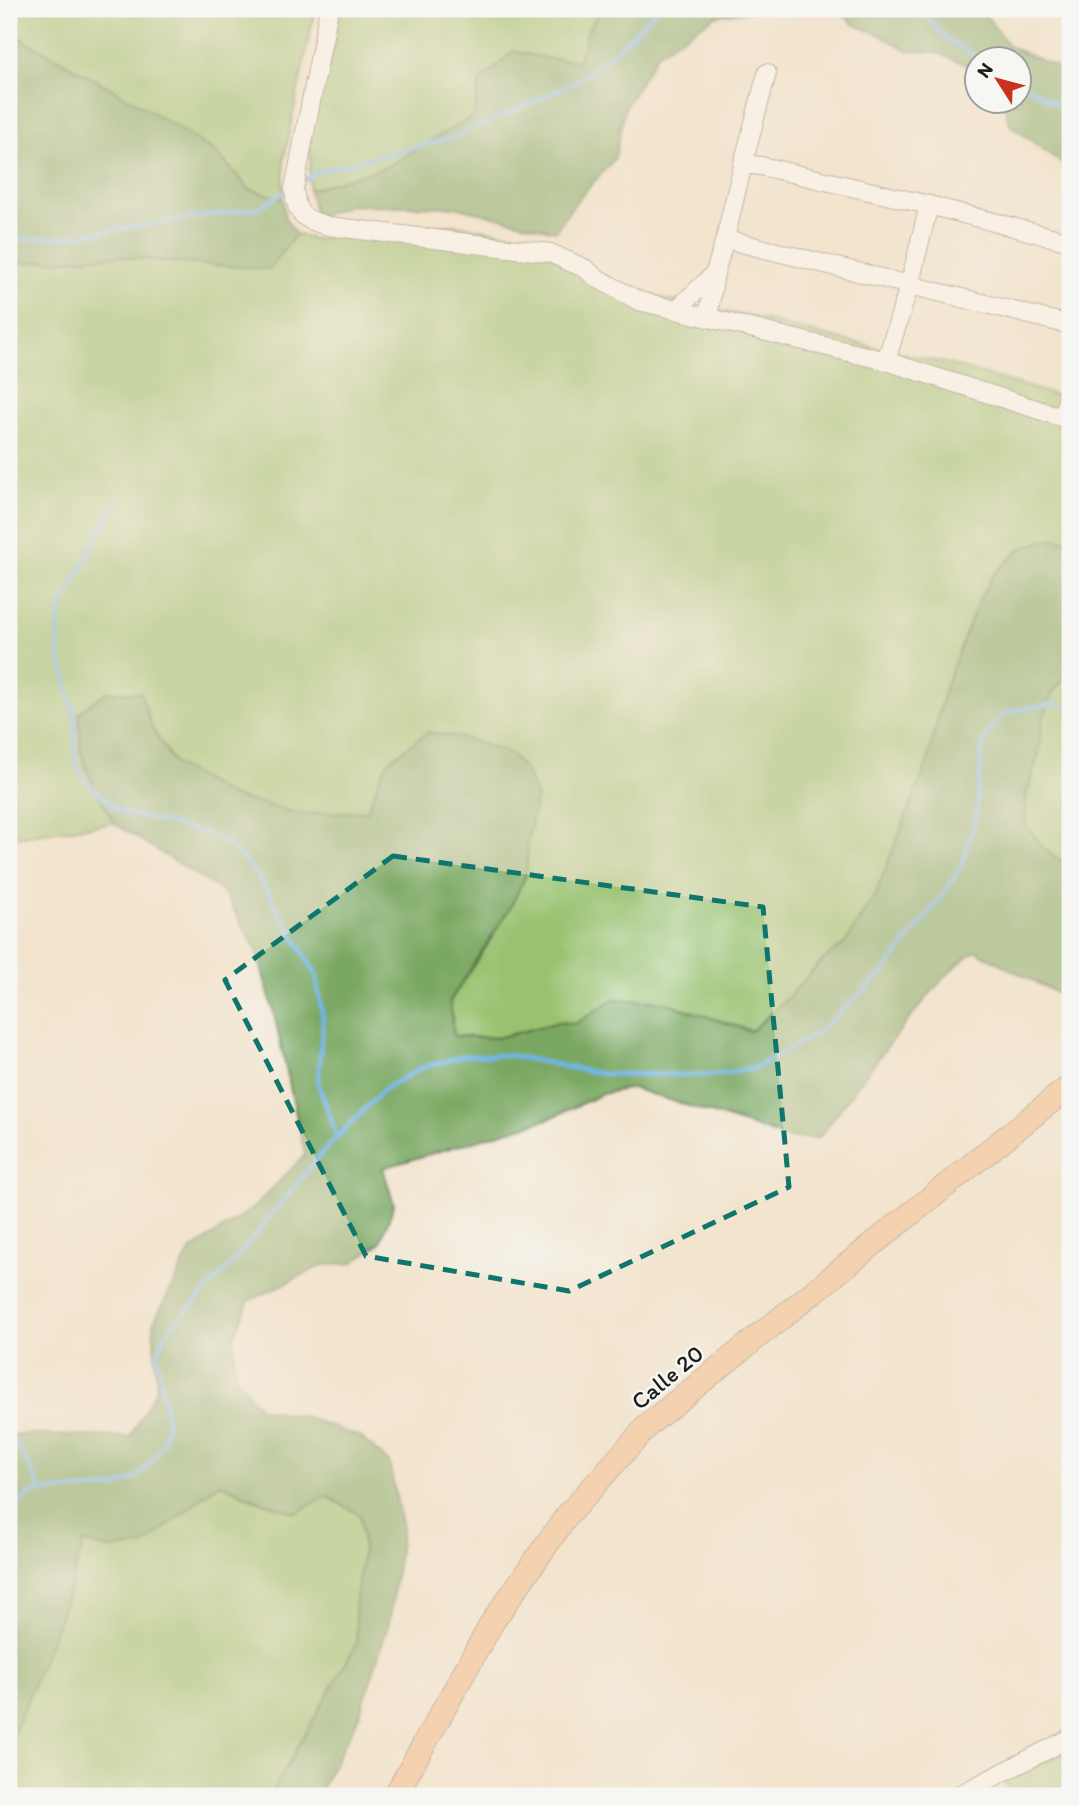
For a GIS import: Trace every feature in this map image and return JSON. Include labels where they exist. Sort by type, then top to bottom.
[{"type":"main road","name":"Calle 20","points":[[395,1796],[493,1621],[566,1517],[649,1424],[1070,1086]]},
{"type":"street","points":[[329,9],[294,189],[295,205],[302,216],[328,226],[550,253],[586,269],[639,301],[886,361],[1066,419],[1070,392]]},
{"type":"street","points":[[708,318],[715,273],[767,73]]},
{"type":"street","points":[[743,164],[929,205],[1070,243]]},
{"type":"street","points":[[886,361],[909,286],[929,205]]},
{"type":"street","points":[[725,239],[1070,325]]},
{"type":"street","points":[[676,310],[715,273]]},
{"type":"street","points":[[957,1796],[1070,1738]]},
{"type":"highlighted area","points":[[393,856],[763,907],[789,1187],[569,1291],[366,1256],[225,980]]},
{"type":"green space","points":[[9,9],[315,9],[284,158],[283,199],[249,189],[217,153],[134,101],[9,32]]},
{"type":"green space","points":[[339,9],[602,9],[589,28],[578,61],[513,51],[479,83],[475,115],[386,167],[309,190],[312,111],[334,47]]},
{"type":"green space","points":[[602,9],[765,9],[716,16],[657,54],[625,108],[615,158],[576,202],[555,231],[457,207],[350,205],[316,218],[309,190],[386,167],[475,115],[479,83],[513,51],[578,61],[589,28]]},
{"type":"green space","points":[[838,9],[981,9],[1009,46],[964,46],[964,64],[936,52],[909,51],[853,24]]},
{"type":"green space","points":[[9,32],[134,101],[217,153],[249,189],[283,199],[285,218],[296,234],[269,269],[119,256],[9,264]]},
{"type":"green space","points":[[1034,57],[1070,73],[1070,174],[1060,162],[1010,125],[1008,116],[1034,116]]},
{"type":"green space","points":[[456,225],[533,238],[550,244],[627,289],[949,364],[1065,398],[1070,390],[1070,540],[1048,539],[1020,549],[994,574],[978,602],[945,688],[927,764],[876,893],[845,943],[820,963],[784,1002],[751,1031],[663,1002],[614,999],[575,1024],[559,1022],[497,1038],[454,1036],[450,1001],[492,938],[526,875],[528,840],[428,732],[390,760],[384,768],[367,811],[302,814],[232,796],[175,764],[152,728],[141,693],[79,713],[81,753],[93,785],[114,823],[9,838],[9,264],[119,256],[269,269],[296,234],[313,239],[329,237],[347,230]]},
{"type":"green space","points":[[1048,539],[1070,540],[1070,673],[1053,691],[1042,723],[1039,752],[1026,796],[1026,825],[1044,849],[1070,867],[1070,1000],[976,951],[951,971],[929,995],[819,1138],[789,1138],[632,1088],[602,1094],[551,1118],[383,1168],[394,1205],[380,1243],[352,1263],[323,1265],[249,1301],[234,1337],[235,1375],[260,1408],[306,1417],[360,1437],[389,1462],[402,1528],[390,1619],[360,1714],[317,1796],[270,1796],[357,1643],[355,1606],[363,1549],[360,1515],[327,1496],[296,1513],[249,1497],[220,1483],[143,1546],[108,1549],[84,1542],[61,1614],[9,1745],[9,1434],[130,1437],[157,1388],[153,1324],[190,1251],[253,1208],[305,1155],[273,1009],[256,949],[223,892],[114,823],[93,785],[81,753],[79,713],[106,692],[141,693],[152,728],[175,764],[232,796],[302,814],[367,811],[384,768],[390,760],[428,732],[464,738],[510,753],[527,773],[537,797],[528,840],[526,875],[510,908],[450,1001],[454,1036],[497,1038],[559,1022],[575,1024],[614,999],[663,1002],[751,1031],[784,1002],[820,963],[845,943],[876,893],[927,764],[945,688],[978,602],[994,574],[1020,549]]},
{"type":"green space","points":[[1070,673],[1070,867],[1044,849],[1026,825],[1026,796],[1039,752],[1042,723],[1053,691]]},
{"type":"green space","points":[[220,1483],[249,1498],[295,1513],[326,1496],[360,1515],[363,1549],[355,1606],[357,1643],[270,1796],[9,1796],[9,1745],[61,1614],[84,1542],[108,1549],[183,1511]]},
{"type":"green space","points":[[1070,1748],[1070,1796],[1012,1796],[1005,1782]]},
{"type":"waterway","points":[[301,182],[317,172],[448,139],[575,82],[613,54],[657,9]]},
{"type":"waterway","points":[[920,9],[946,38],[964,49]]},
{"type":"waterway","points":[[1034,91],[1070,113]]},
{"type":"waterway","points":[[9,240],[68,237],[258,208],[290,188]]},
{"type":"waterway","points":[[118,498],[63,603],[58,628],[59,652],[75,716],[75,762],[86,782],[119,811],[206,833],[226,842],[257,874],[316,974],[323,1019],[318,1083],[337,1137]]},
{"type":"waterway","points":[[9,1513],[30,1494],[42,1491],[114,1488],[136,1478],[152,1461],[163,1444],[167,1422],[157,1355],[165,1334],[233,1262],[321,1154],[384,1089],[421,1068],[463,1056],[509,1055],[602,1074],[715,1075],[757,1067],[815,1035],[885,971],[951,883],[963,862],[976,816],[982,748],[990,729],[1006,712],[1053,704],[1070,706]]},
{"type":"waterway","points":[[9,1438],[18,1446],[42,1491]]}]
